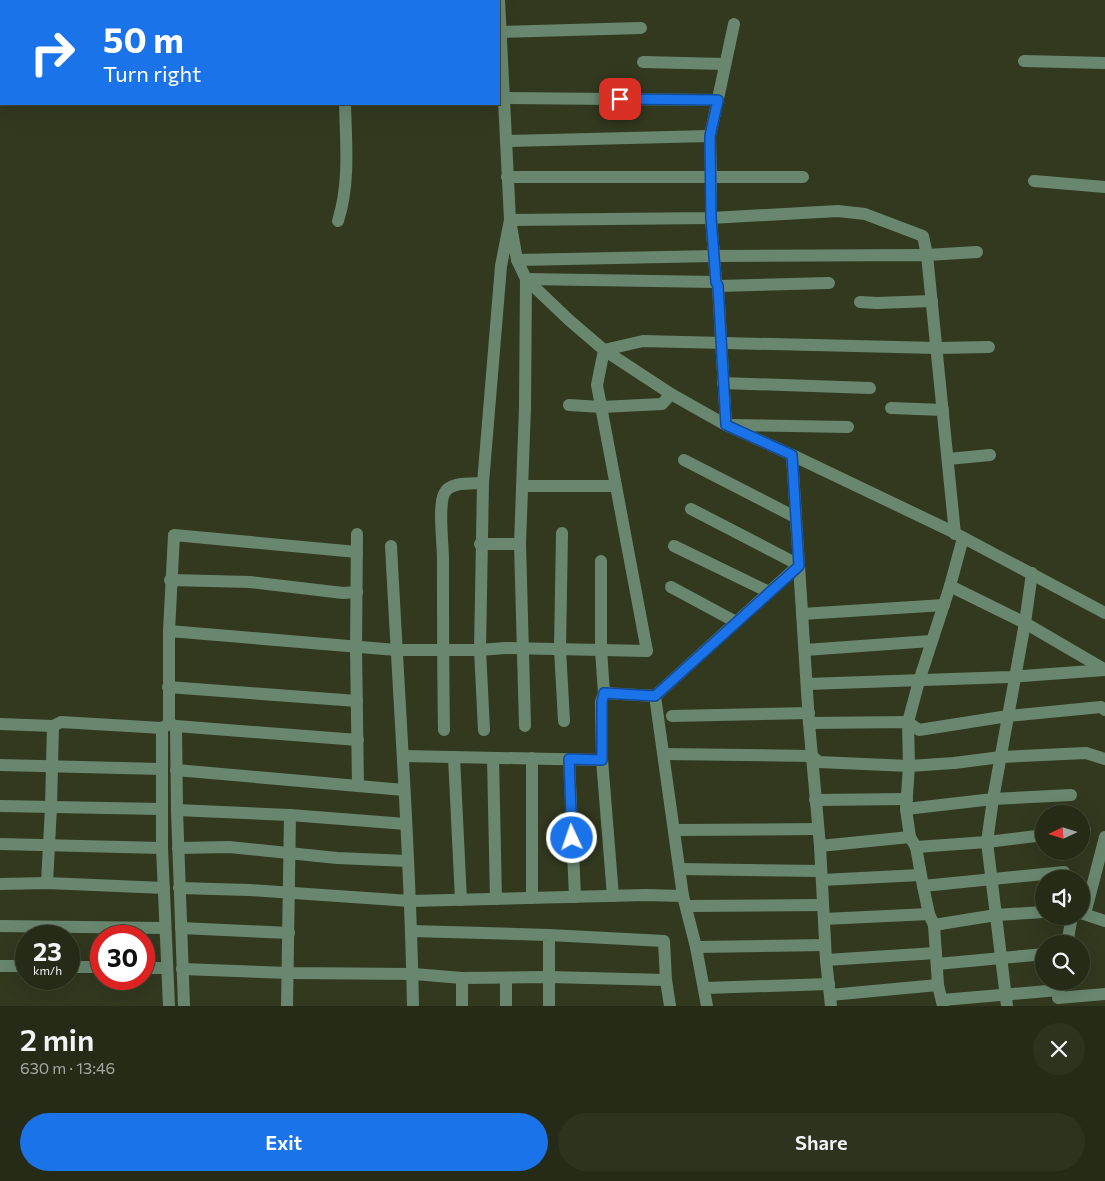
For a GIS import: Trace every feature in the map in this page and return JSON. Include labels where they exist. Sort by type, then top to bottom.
[{"type":"street","points":[[726,425],[711,218],[710,136],[734,24]]},
{"type":"street","points":[[642,28],[500,32],[500,69],[504,98],[510,220],[517,260],[526,280],[604,350],[671,394],[726,425],[959,536],[1105,613]]},
{"type":"street","points":[[1024,61],[1105,63]]},
{"type":"street","points":[[643,62],[725,64]]},
{"type":"street","points":[[504,98],[718,100]]},
{"type":"street","points":[[338,220],[344,203],[346,166],[345,105]]},
{"type":"street","points":[[506,141],[710,136]]},
{"type":"street","points":[[508,177],[803,177]]},
{"type":"street","points":[[1034,181],[1105,187]]},
{"type":"street","points":[[510,220],[711,218],[838,211],[865,214],[924,236],[948,460],[959,536],[950,586],[918,681],[908,722],[909,766],[907,804],[921,880],[932,920],[938,985],[942,1003],[1007,1001],[1058,994],[1105,994]]},
{"type":"street","points":[[484,730],[480,650],[482,483],[500,275],[510,220]]},
{"type":"street","points":[[517,260],[714,256],[927,255],[978,252]]},
{"type":"street","points":[[526,280],[717,284],[828,283]]},
{"type":"street","points":[[525,726],[520,544],[525,407],[526,280]]},
{"type":"street","points":[[860,302],[877,304],[932,301]]},
{"type":"street","points":[[604,350],[643,341],[937,348],[989,347]]},
{"type":"street","points":[[169,631],[396,650],[480,650],[505,648],[647,651],[597,385],[604,350]]},
{"type":"street","points":[[723,383],[870,388]]},
{"type":"street","points":[[569,405],[601,407],[662,404],[671,394]]},
{"type":"street","points":[[890,408],[943,410]]},
{"type":"street","points":[[726,425],[848,427]]},
{"type":"street","points":[[792,455],[809,718],[820,846],[822,905],[830,995]]},
{"type":"street","points":[[948,460],[990,455]]},
{"type":"street","points":[[684,460],[795,517]]},
{"type":"street","points":[[444,730],[441,519],[444,494],[448,489],[456,485],[482,483]]},
{"type":"street","points":[[522,486],[615,486]]},
{"type":"street","points":[[691,509],[799,566]]},
{"type":"street","points":[[562,532],[560,649],[564,721]]},
{"type":"street","points":[[356,534],[358,786]]},
{"type":"street","points":[[184,1006],[176,770],[169,726],[168,687],[170,580],[174,535],[356,552]]},
{"type":"street","points":[[480,544],[520,544]]},
{"type":"street","points":[[392,546],[396,650],[404,756],[413,1006]]},
{"type":"street","points":[[674,546],[769,592]]},
{"type":"street","points":[[601,561],[601,650],[604,693],[602,702],[602,760],[613,896]]},
{"type":"street","points":[[604,693],[655,696],[799,566]]},
{"type":"street","points":[[1007,1001],[987,842],[992,799],[1025,623],[1032,574]]},
{"type":"street","points":[[170,580],[250,582],[343,593],[357,592]]},
{"type":"street","points":[[950,586],[1025,623],[1105,669]]},
{"type":"street","points":[[671,587],[736,622]]},
{"type":"street","points":[[802,614],[944,605]]},
{"type":"street","points":[[805,650],[932,641]]},
{"type":"street","points":[[807,684],[1014,677],[1105,669]]},
{"type":"street","points":[[168,687],[357,701]]},
{"type":"street","points":[[655,696],[685,901],[708,1006]]},
{"type":"street","points":[[672,716],[908,722],[919,730],[1008,716],[1101,708],[1105,710]]},
{"type":"street","points":[[0,724],[53,726],[61,722],[169,726],[358,740]]},
{"type":"street","points":[[47,883],[50,846],[53,726]]},
{"type":"street","points":[[169,726],[161,769],[166,968],[169,1006]]},
{"type":"street","points":[[664,754],[812,756],[819,762],[909,766],[1001,757],[1086,753],[1105,759]]},
{"type":"street","points":[[404,756],[602,760]]},
{"type":"street","points":[[454,757],[461,900]]},
{"type":"street","points":[[493,758],[496,899]]},
{"type":"street","points":[[532,758],[532,898]]},
{"type":"street","points":[[569,759],[575,896]]},
{"type":"street","points":[[0,765],[161,769]]},
{"type":"street","points":[[176,770],[404,790]]},
{"type":"street","points":[[815,800],[907,804],[1071,795]]},
{"type":"street","points":[[0,806],[162,809]]},
{"type":"street","points":[[177,810],[406,824]]},
{"type":"street","points":[[287,1006],[290,816]]},
{"type":"street","points":[[675,830],[818,829]]},
{"type":"street","points":[[820,846],[913,842],[987,842],[1035,836]]},
{"type":"street","points":[[1090,890],[1105,837]]},
{"type":"street","points":[[0,844],[162,848]]},
{"type":"street","points":[[178,848],[229,847],[337,858],[408,861]]},
{"type":"street","points":[[680,870],[921,880],[992,879],[1035,875]]},
{"type":"street","points":[[0,884],[47,883],[164,888]]},
{"type":"street","points":[[179,888],[249,890],[410,901],[613,896],[685,901],[822,905]]},
{"type":"street","points":[[824,919],[932,920],[1035,913]]},
{"type":"street","points":[[1090,916],[1105,920]]},
{"type":"street","points":[[0,926],[165,928]]},
{"type":"street","points":[[181,928],[289,933]]},
{"type":"street","points":[[411,932],[550,935],[664,941],[666,980],[670,1006]]},
{"type":"street","points":[[548,1006],[550,935]]},
{"type":"street","points":[[696,947],[825,945]]},
{"type":"street","points":[[826,960],[1002,958],[1035,955]]},
{"type":"street","points":[[0,966],[15,966]]},
{"type":"street","points":[[155,968],[166,968]]},
{"type":"street","points":[[182,969],[288,973],[412,974],[462,978],[549,977],[666,980]]},
{"type":"street","points":[[462,978],[462,1006]]},
{"type":"street","points":[[506,978],[506,1006]]},
{"type":"street","points":[[705,988],[830,995],[938,985]]},
{"type":"route","points":[[572,838],[569,759],[602,760],[602,702],[604,693],[655,696],[799,566],[792,455],[726,425],[718,286],[716,282],[711,218],[710,136],[718,100],[620,99]]}]
